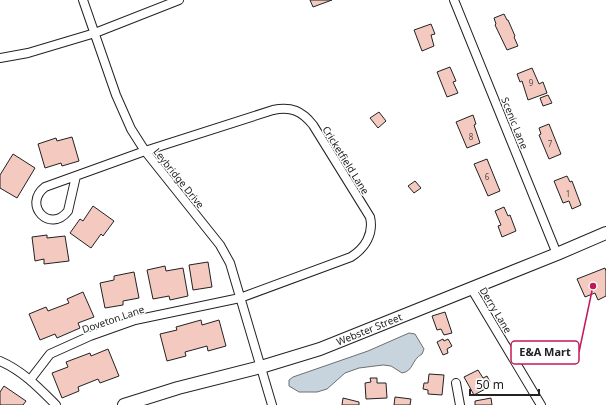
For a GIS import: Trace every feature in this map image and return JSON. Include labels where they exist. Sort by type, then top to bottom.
[{"type":"main road","name":"Webster Street","points":[[124,405],[178,388],[261,367],[320,349],[558,254],[606,233]]},
{"type":"street","name":"Leybridge Drive","points":[[83,0],[123,113],[137,141],[220,245],[230,263],[272,405]]},
{"type":"street","points":[[0,58],[28,53],[95,33],[179,0]]},
{"type":"street","name":"Scenic Lane","points":[[454,0],[558,254]]},
{"type":"street","name":"Cricketfield Lane","points":[[76,176],[70,206],[65,216],[55,220],[44,217],[37,208],[36,202],[37,196],[45,187],[145,151],[279,109],[296,110],[305,116],[313,125],[370,217],[372,224],[370,233],[363,248],[351,257],[240,298]]},
{"type":"street","name":"Derry Lane","points":[[471,288],[541,405]]},
{"type":"street","name":"Doveton Lane","points":[[30,380],[50,354],[90,336],[135,320],[240,298]]},
{"type":"street","points":[[0,361],[9,365],[30,380],[56,405]]},
{"type":"street","points":[[456,383],[460,405]]},
{"type":"shaded area","points":[[409,333],[415,334],[424,349],[422,354],[418,356],[411,368],[406,372],[402,373],[391,366],[383,365],[359,368],[345,373],[327,389],[317,392],[299,392],[289,386],[289,380],[293,377],[368,351]]},
{"type":"building","points":[[310,0],[332,0],[313,7]]},
{"type":"building","points":[[504,14],[515,36],[514,37],[518,46],[507,50],[495,25],[494,18]]},
{"type":"building","points":[[431,24],[435,34],[431,35],[434,46],[422,51],[414,30]]},
{"type":"building","points":[[450,67],[456,81],[453,82],[458,93],[447,97],[437,72]]},
{"type":"building","points":[[532,68],[539,84],[543,82],[547,93],[528,100],[522,81],[520,82],[517,74]]},
{"type":"building","points":[[548,95],[552,103],[543,106],[540,98]]},
{"type":"building","points":[[379,112],[386,121],[378,128],[370,118]]},
{"type":"building","points":[[473,115],[476,124],[474,125],[480,143],[467,148],[456,122]]},
{"type":"building","points":[[549,124],[561,154],[549,159],[539,135],[541,134],[539,128]]},
{"type":"building","points":[[72,137],[79,161],[62,166],[61,163],[45,168],[38,144],[56,138],[57,141]]},
{"type":"building","points":[[13,154],[35,168],[17,198],[0,188],[0,175]]},
{"type":"building","points":[[487,159],[500,191],[488,196],[474,164]]},
{"type":"building","points":[[567,176],[570,182],[572,181],[581,205],[572,209],[569,201],[563,203],[554,181]]},
{"type":"building","points":[[415,181],[421,188],[414,193],[408,186]]},
{"type":"building","points":[[93,206],[114,221],[103,236],[101,234],[91,248],[70,233],[80,219],[83,221]]},
{"type":"building","points":[[504,207],[508,216],[510,215],[516,231],[502,237],[498,226],[501,225],[495,211]]},
{"type":"building","points":[[47,235],[47,238],[65,236],[69,261],[44,264],[44,259],[35,261],[32,237]]},
{"type":"building","points":[[208,262],[212,287],[193,290],[189,265]]},
{"type":"building","points":[[165,266],[166,271],[183,268],[188,296],[170,300],[169,296],[153,299],[147,270]]},
{"type":"building","points":[[605,268],[606,296],[598,300],[595,293],[585,297],[577,279]]},
{"type":"building","points":[[134,272],[139,298],[123,301],[123,305],[105,308],[100,283],[114,280],[114,276]]},
{"type":"building","points":[[83,292],[94,317],[78,323],[80,328],[57,338],[55,334],[40,340],[29,314],[46,307],[48,311],[69,303],[67,299]]},
{"type":"building","points":[[445,312],[452,333],[444,335],[441,329],[437,330],[432,316]]},
{"type":"building","points":[[201,320],[202,325],[219,320],[226,346],[208,351],[207,346],[185,352],[186,356],[167,361],[160,334],[177,330],[176,327]]},
{"type":"building","points":[[443,339],[444,341],[448,339],[452,346],[447,349],[448,353],[443,355],[437,342]]},
{"type":"building","points":[[108,349],[119,376],[100,383],[98,379],[78,387],[79,391],[62,398],[52,373],[68,367],[66,362],[90,353],[91,356]]},
{"type":"building","points":[[478,370],[483,378],[487,376],[490,382],[487,383],[489,387],[474,395],[464,377]]},
{"type":"building","points":[[429,374],[444,375],[442,395],[428,394],[428,390],[423,389],[424,383],[428,383]]},
{"type":"building","points":[[370,378],[377,378],[377,383],[386,383],[387,398],[366,399],[365,383],[371,382]]},
{"type":"building","points":[[4,386],[26,401],[23,405],[0,405],[0,392]]},
{"type":"building","points":[[395,397],[411,399],[410,405],[394,405]]},
{"type":"building","points":[[343,398],[359,402],[359,405],[342,405]]},
{"type":"building","points":[[491,398],[492,405],[475,405],[475,401]]},
{"type":"place","name":"E&A Mart","points":[[593,286]]}]
